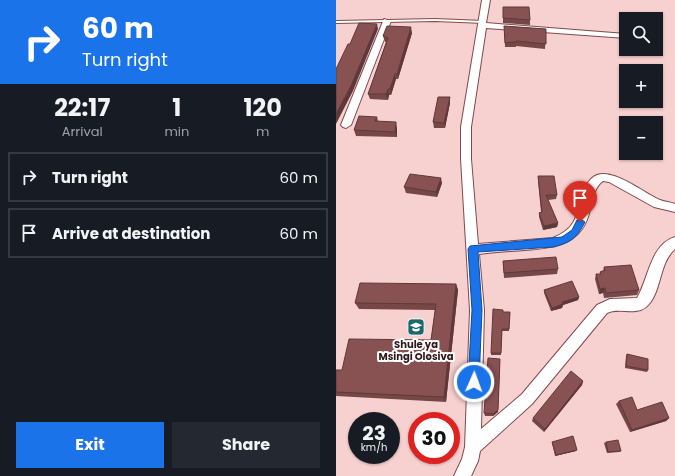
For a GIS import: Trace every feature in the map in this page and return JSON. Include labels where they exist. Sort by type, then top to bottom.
[{"type":"street","points":[[462,476],[470,461],[473,446],[477,310],[466,159],[466,127],[484,24],[486,0]]},
{"type":"street","points":[[346,125],[387,21]]},
{"type":"street","points":[[484,24],[619,35]]},
{"type":"street","points":[[473,249],[554,243],[564,240],[575,233],[594,181],[600,177],[611,178],[658,204],[675,208]]},
{"type":"street","points":[[473,446],[527,399],[602,309],[610,306],[636,305],[642,302],[648,292],[662,253],[675,242]]},
{"type":"lane","points":[[336,22],[387,21],[484,24]]},
{"type":"building","points":[[503,7],[529,7],[530,20],[503,18]]},
{"type":"building","points":[[359,23],[377,24],[351,86],[336,114],[336,69],[348,44],[350,44]]},
{"type":"building","points":[[387,26],[411,27],[397,74],[395,74],[390,89],[388,89],[386,94],[368,94],[388,38],[383,36]]},
{"type":"building","points":[[504,26],[546,29],[546,44],[516,41],[505,43]]},
{"type":"building","points":[[438,97],[450,97],[444,123],[433,122]]},
{"type":"building","points":[[359,116],[377,117],[375,121],[396,122],[395,132],[354,130]]},
{"type":"building","points":[[410,174],[441,178],[436,192],[404,187]]},
{"type":"building","points":[[538,176],[554,176],[557,195],[546,195],[558,223],[544,226],[539,213],[542,212]]},
{"type":"building","points":[[556,257],[558,269],[504,273],[503,261]]},
{"type":"building","points":[[631,265],[639,290],[606,293],[605,288],[600,289],[596,274],[601,274],[600,272],[605,270],[604,267]]},
{"type":"building","points":[[572,281],[579,297],[562,302],[563,304],[552,308],[544,290]]},
{"type":"building","points":[[360,283],[456,284],[444,397],[336,392],[336,370],[342,370],[349,339],[431,340],[436,304],[355,303]]},
{"type":"building","points":[[493,309],[503,310],[503,312],[510,312],[509,329],[502,329],[501,353],[491,353]]},
{"type":"building","points":[[627,354],[648,359],[648,370],[626,366]]},
{"type":"building","points":[[488,358],[500,359],[498,410],[493,414],[484,413]]},
{"type":"building","points":[[571,371],[583,381],[545,429],[533,418]]},
{"type":"building","points":[[632,397],[637,410],[662,402],[669,418],[632,430],[619,401]]},
{"type":"building","points":[[573,436],[577,450],[556,455],[552,442]]},
{"type":"building","points":[[618,440],[621,451],[608,452],[606,442]]},
{"type":"place","name":"Shule ya Msingi Olosiva","points":[[416,327]]},
{"type":"route","points":[[474,382],[477,310],[473,249],[554,243],[564,240],[575,233],[580,222]]}]
